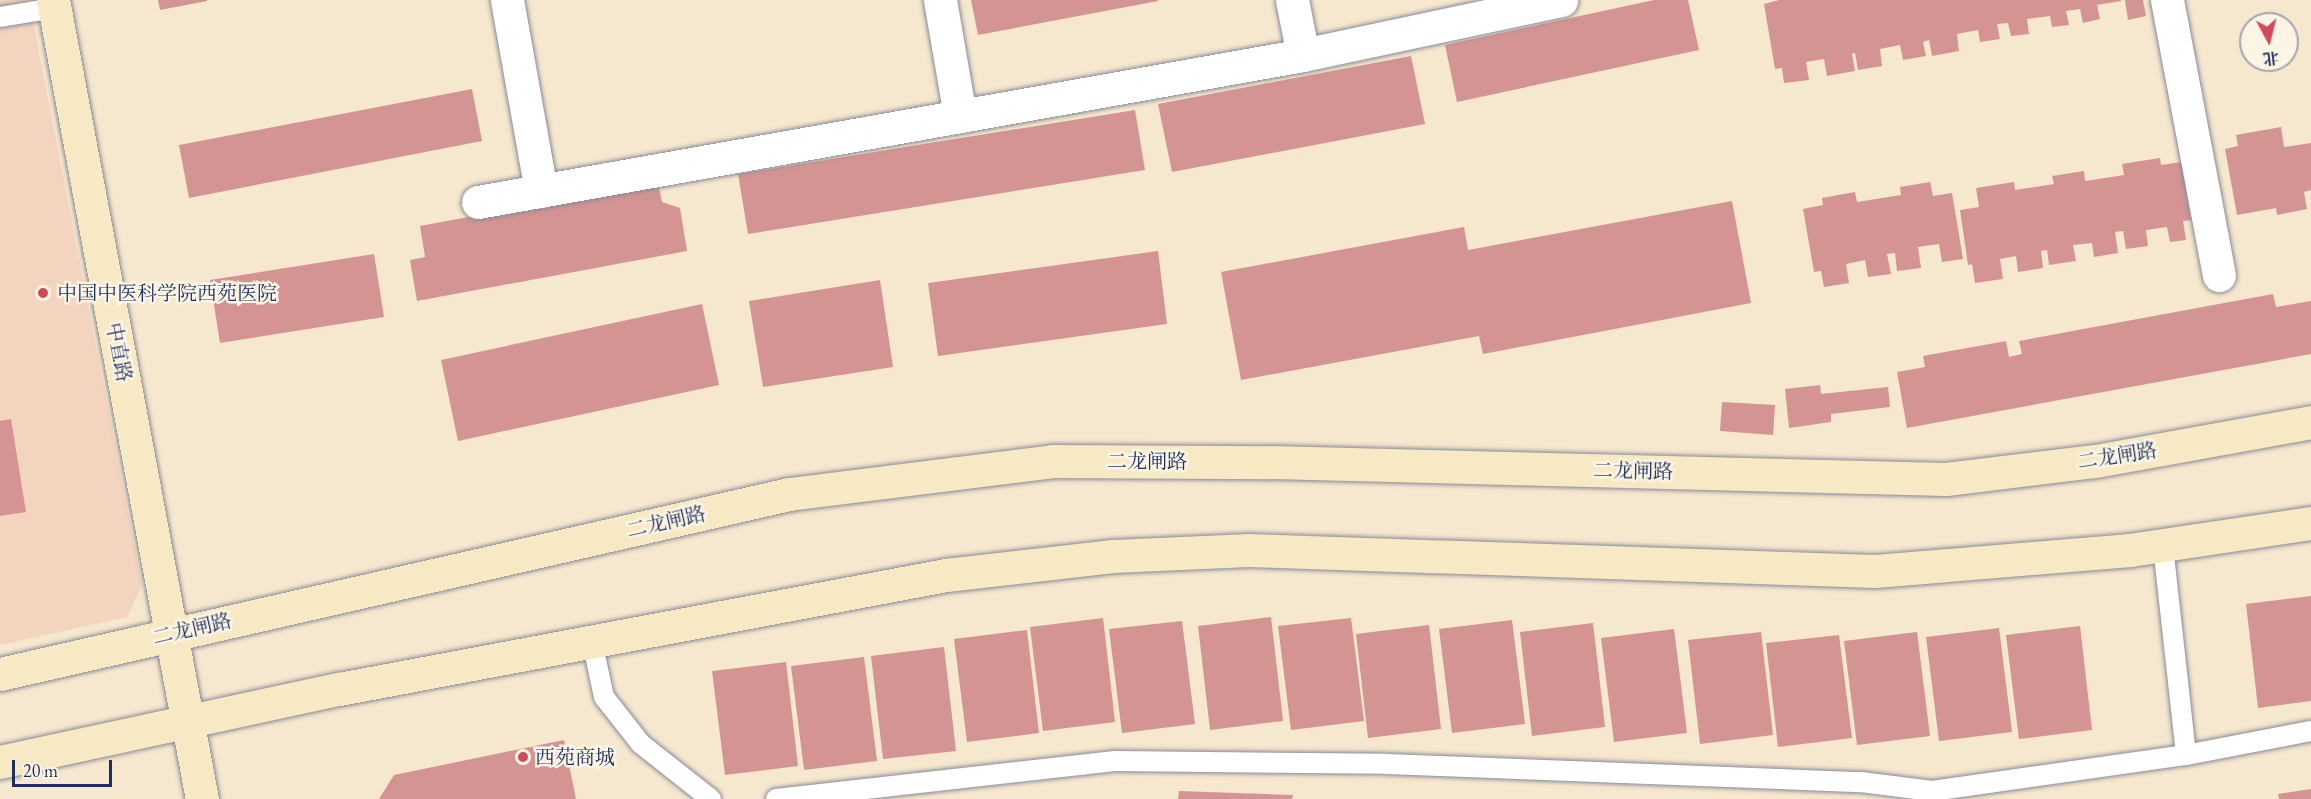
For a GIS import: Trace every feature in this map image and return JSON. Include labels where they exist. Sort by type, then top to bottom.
[{"type":"main road","name":"中直路","points":[[54,4],[187,722]]},
{"type":"main road","name":"二龙闸路","points":[[0,674],[171,633],[789,494],[1053,460],[1295,462],[1946,479],[2095,461],[2311,422]]},
{"type":"main road","points":[[0,762],[592,641],[946,575],[1113,556],[1249,550],[1875,571],[2163,546],[2311,523]]},
{"type":"main road","points":[[187,722],[202,799]]},
{"type":"street","points":[[507,0],[541,191]]},
{"type":"street","points":[[940,0],[960,116]]},
{"type":"street","points":[[1292,0],[1303,55]]},
{"type":"street","points":[[478,202],[1303,55],[1561,0]]},
{"type":"street","points":[[2167,0],[2219,275]]},
{"type":"lane","points":[[0,18],[54,4]]},
{"type":"lane","points":[[2163,546],[2186,755]]},
{"type":"lane","points":[[592,641],[604,697],[641,744],[711,799]]},
{"type":"lane","points":[[776,799],[1114,760],[1387,764],[1861,782],[1932,795],[2186,755],[2311,731]]},
{"type":"shaded area","name":"中国中医科学院西苑医院","points":[[0,0],[29,0],[142,585],[127,617],[0,645]]},
{"type":"building","points":[[158,0],[207,0],[207,1],[160,10]]},
{"type":"building","points":[[971,0],[1158,0],[1158,1],[978,35]]},
{"type":"building","points":[[1654,0],[1688,0],[1699,50],[1457,102],[1445,45]]},
{"type":"building","points":[[1779,0],[2121,1],[2097,5],[2100,19],[2083,23],[2080,9],[2066,11],[2069,25],[2052,27],[2050,16],[2027,19],[2029,34],[2011,36],[2008,23],[1997,24],[2000,39],[1980,42],[1978,30],[1957,34],[1959,51],[1932,56],[1929,40],[1923,42],[1926,56],[1903,60],[1900,45],[1880,49],[1882,66],[1858,70],[1855,53],[1852,54],[1855,71],[1827,76],[1824,59],[1806,62],[1809,80],[1784,83],[1782,68],[1775,69],[1764,4]]},
{"type":"building","points":[[2125,0],[2143,0],[2146,16],[2128,20]]},
{"type":"building","points":[[1411,56],[1425,124],[1172,172],[1158,104]]},
{"type":"building","points":[[472,89],[482,141],[189,198],[179,145]]},
{"type":"building","points":[[1135,110],[1145,170],[748,234],[738,174]]},
{"type":"building","points":[[2281,127],[2284,147],[2311,143],[2311,190],[2304,192],[2307,209],[2277,215],[2276,208],[2237,215],[2225,149],[2238,146],[2236,135]]},
{"type":"building","points":[[2160,158],[2161,165],[2182,162],[2191,220],[2183,221],[2186,240],[2170,242],[2167,227],[2146,230],[2148,246],[2126,249],[2123,231],[2115,232],[2118,253],[2094,257],[2092,243],[2073,245],[2076,261],[2049,265],[2047,250],[2041,251],[2043,268],[2018,272],[2016,256],[2000,259],[2003,279],[1975,283],[1972,264],[1968,265],[1960,210],[1979,207],[1976,188],[2014,182],[2015,190],[2054,184],[2052,176],[2084,171],[2085,181],[2124,175],[2122,164]]},
{"type":"building","points":[[658,182],[662,202],[680,208],[687,251],[417,301],[410,260],[425,257],[420,226]]},
{"type":"building","points":[[1930,182],[1933,196],[1952,193],[1963,259],[1942,262],[1939,244],[1918,247],[1921,268],[1897,271],[1895,253],[1887,254],[1891,274],[1868,277],[1865,260],[1846,264],[1849,283],[1824,287],[1821,271],[1814,272],[1803,209],[1823,205],[1822,198],[1855,192],[1857,202],[1901,195],[1900,187]]},
{"type":"building","points":[[1732,201],[1751,303],[1483,354],[1479,336],[1241,380],[1221,272],[1464,227],[1468,250]]},
{"type":"building","points":[[1158,251],[1167,324],[938,356],[928,283]]},
{"type":"building","points":[[374,254],[384,317],[220,343],[210,280]]},
{"type":"building","points":[[880,280],[893,367],[763,387],[749,301]]},
{"type":"building","points":[[2273,294],[2276,307],[2311,301],[2311,354],[1907,428],[1897,372],[1925,367],[1923,356],[2006,341],[2009,357],[2022,354],[2019,341]]},
{"type":"building","points":[[702,304],[719,385],[458,441],[441,360]]},
{"type":"building","points":[[1820,385],[1821,394],[1888,387],[1890,407],[1831,414],[1831,422],[1789,428],[1785,389]]},
{"type":"building","points":[[1722,402],[1775,405],[1773,435],[1720,431]]},
{"type":"building","points":[[11,419],[26,512],[0,516],[0,421]]},
{"type":"building","points":[[2311,596],[2311,701],[2258,708],[2246,604]]},
{"type":"building","points":[[1271,617],[1283,721],[1210,730],[1198,626]]},
{"type":"building","points":[[1103,618],[1115,722],[1043,731],[1030,627]]},
{"type":"building","points":[[1351,618],[1364,721],[1291,730],[1278,626]]},
{"type":"building","points":[[1512,620],[1525,724],[1452,733],[1439,629]]},
{"type":"building","points":[[1182,621],[1195,724],[1122,733],[1109,629]]},
{"type":"building","points":[[1593,623],[1605,727],[1532,736],[1520,632]]},
{"type":"building","points":[[1429,625],[1441,729],[1368,738],[1356,634]]},
{"type":"building","points":[[2080,626],[2092,730],[2019,739],[2006,635]]},
{"type":"building","points":[[1999,628],[2012,732],[1939,741],[1926,637]]},
{"type":"building","points":[[1674,629],[1687,733],[1614,742],[1601,638]]},
{"type":"building","points":[[1027,630],[1039,733],[967,742],[954,639]]},
{"type":"building","points":[[1761,632],[1773,735],[1700,744],[1688,640]]},
{"type":"building","points":[[1917,632],[1930,736],[1857,745],[1844,641]]},
{"type":"building","points":[[1839,635],[1852,738],[1778,747],[1766,643]]},
{"type":"building","points":[[944,647],[956,751],[883,759],[871,656]]},
{"type":"building","points":[[864,657],[877,761],[804,770],[791,666]]},
{"type":"building","points":[[786,662],[798,766],[725,775],[712,671]]},
{"type":"building","name":"西苑商城","points":[[564,740],[576,799],[379,799],[394,775]]},
{"type":"building","points":[[2311,789],[2311,799],[2279,799],[2278,794]]},
{"type":"building","points":[[1179,791],[1293,795],[1292,799],[1178,799]]},
{"type":"place","name":"中国中医科学院西苑医院","points":[[43,293]]},
{"type":"place","name":"西苑商城","points":[[523,757]]}]
